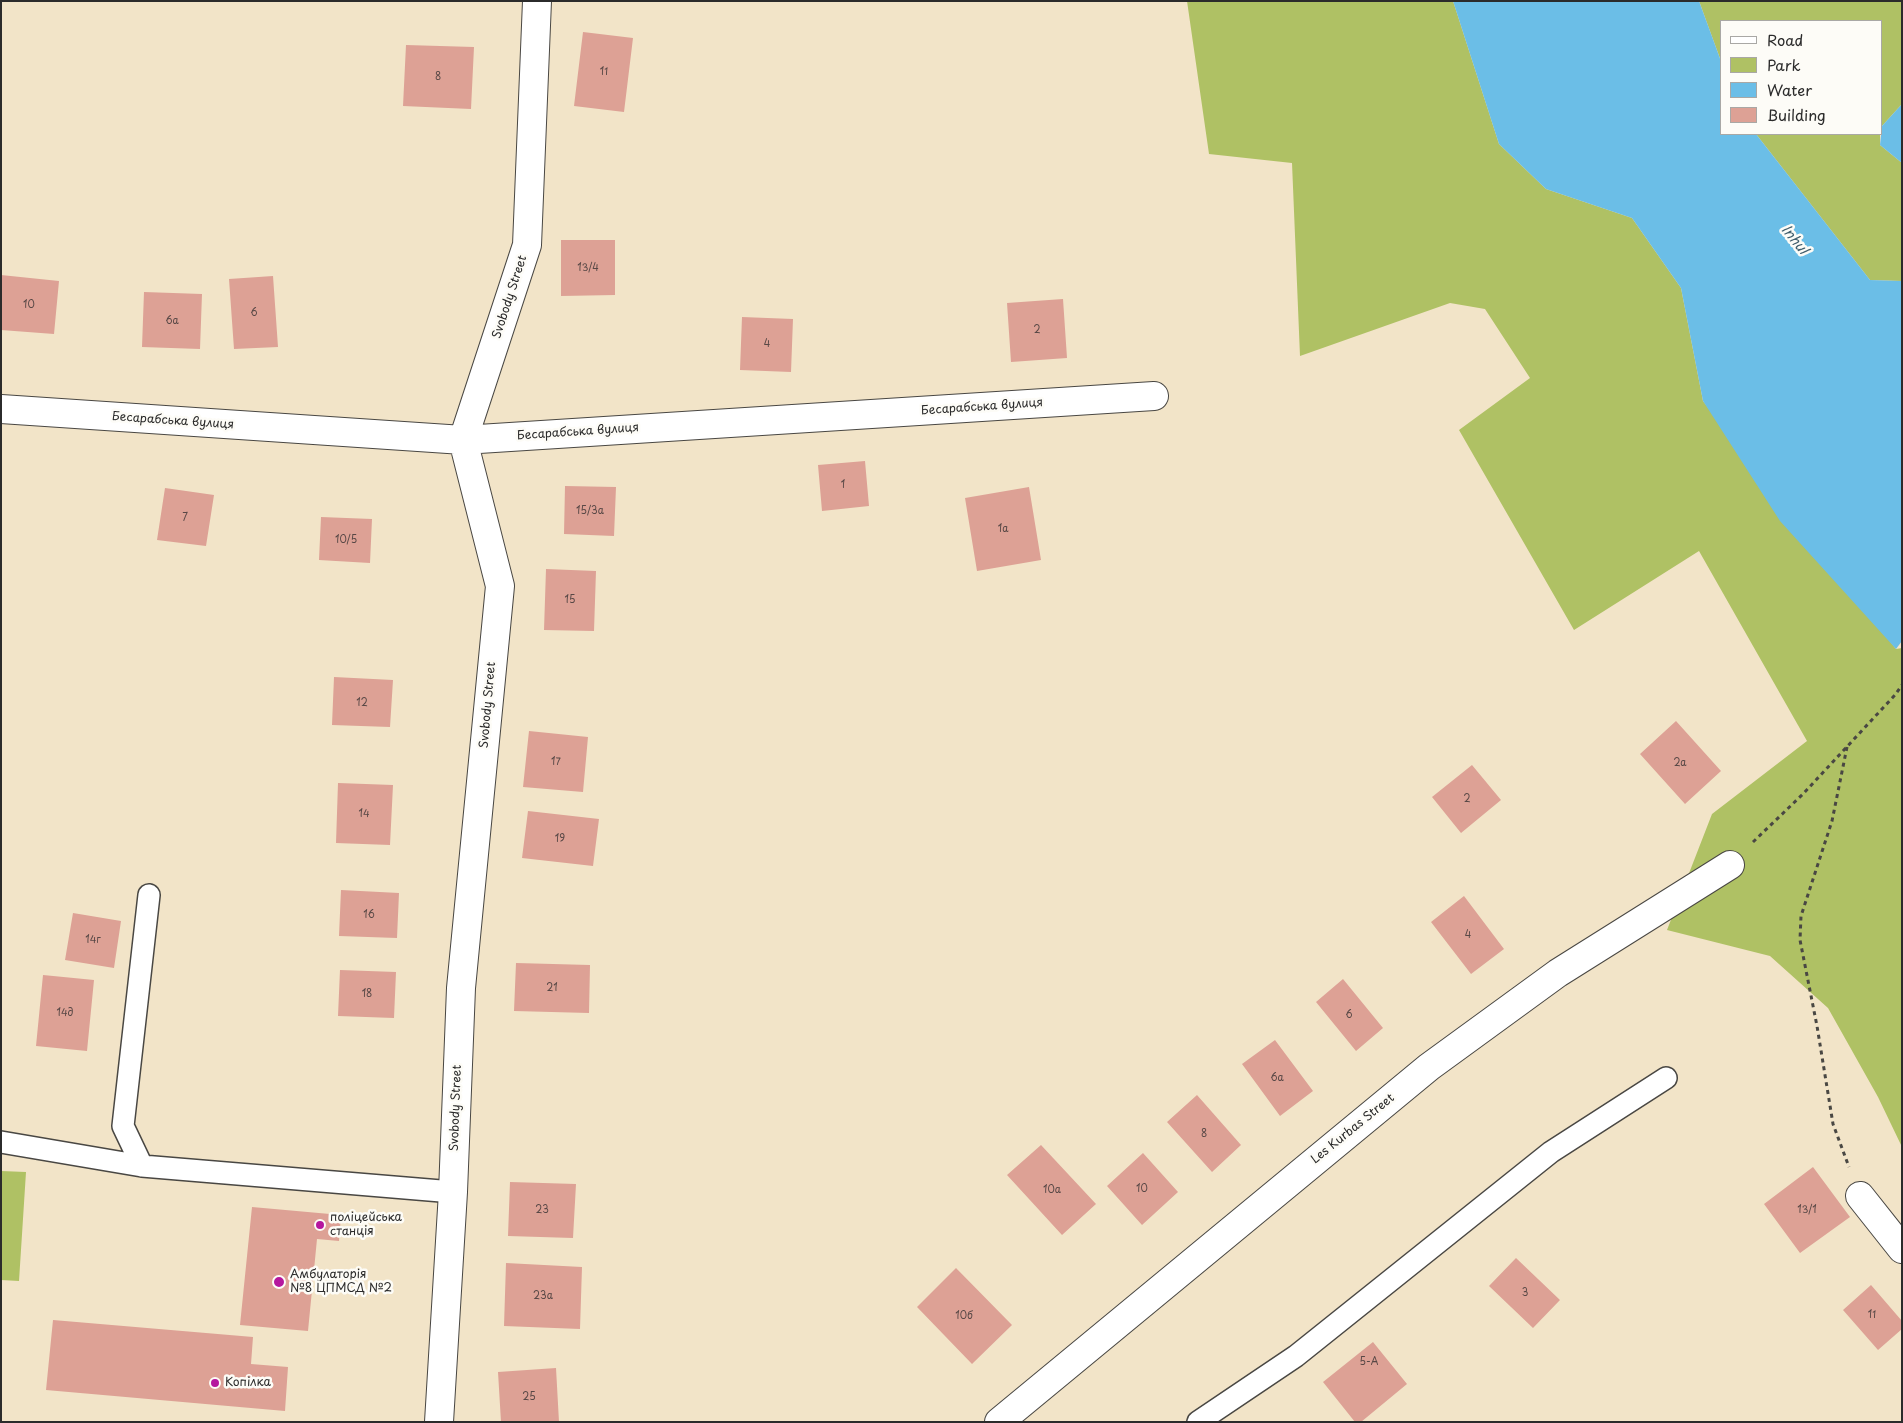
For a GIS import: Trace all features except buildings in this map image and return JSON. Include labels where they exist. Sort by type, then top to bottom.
[{"type":"street","name":"Svobody Street","points":[[439,1422],[453,1192],[461,988],[500,586],[463,440],[527,245],[537,1]]},
{"type":"street","name":"Бесарабська вулиця","points":[[1,409],[463,440],[1154,396]]},
{"type":"street","name":"Les Kurbas Street","points":[[999,1422],[1430,1067],[1558,973],[1730,865]]},
{"type":"street","points":[[1860,1196],[1902,1249]]},
{"type":"lane","points":[[142,1166],[123,1126],[149,895]]},
{"type":"lane","points":[[1198,1422],[1296,1356],[1551,1152],[1666,1078]]},
{"type":"lane","points":[[1,1142],[142,1166],[453,1192]]},
{"type":"path","points":[[1730,865],[1803,794],[1895,696],[1902,685]]},
{"type":"path","points":[[1847,747],[1832,821],[1801,916],[1800,940],[1817,1026],[1833,1124],[1860,1196]]},
{"type":"green space","points":[[1187,1],[1453,1],[1499,144],[1546,189],[1632,218],[1681,288],[1703,401],[1896,649],[1902,648],[1902,1147],[1878,1097],[1828,1008],[1770,956],[1667,930],[1712,814],[1807,741],[1699,551],[1574,630],[1459,430],[1530,378],[1485,309],[1450,303],[1300,356],[1292,163],[1209,154]]},
{"type":"green space","points":[[1699,1],[1902,1],[1902,104],[1883,125],[1883,20],[1720,20],[1720,59]]},
{"type":"green space","points":[[1757,135],[1880,135],[1880,145],[1902,163],[1902,281],[1870,280]]},
{"type":"green space","points":[[1,1171],[26,1172],[19,1281],[1,1280]]},
{"type":"water","name":"Inhul","points":[[1453,1],[1699,1],[1720,59],[1720,135],[1757,135],[1870,280],[1902,281],[1902,641],[1896,649],[1780,521],[1703,401],[1681,288],[1632,218],[1546,189],[1499,144]]},
{"type":"water","points":[[1902,104],[1902,163],[1880,145],[1883,125]]},
{"type":"place","name":"поліцейська станція","points":[[320,1225]]},
{"type":"place","name":"Амбулаторія №8 ЦПМСД №2","points":[[279,1282]]},
{"type":"place","name":"Копілка","points":[[215,1383]]}]
